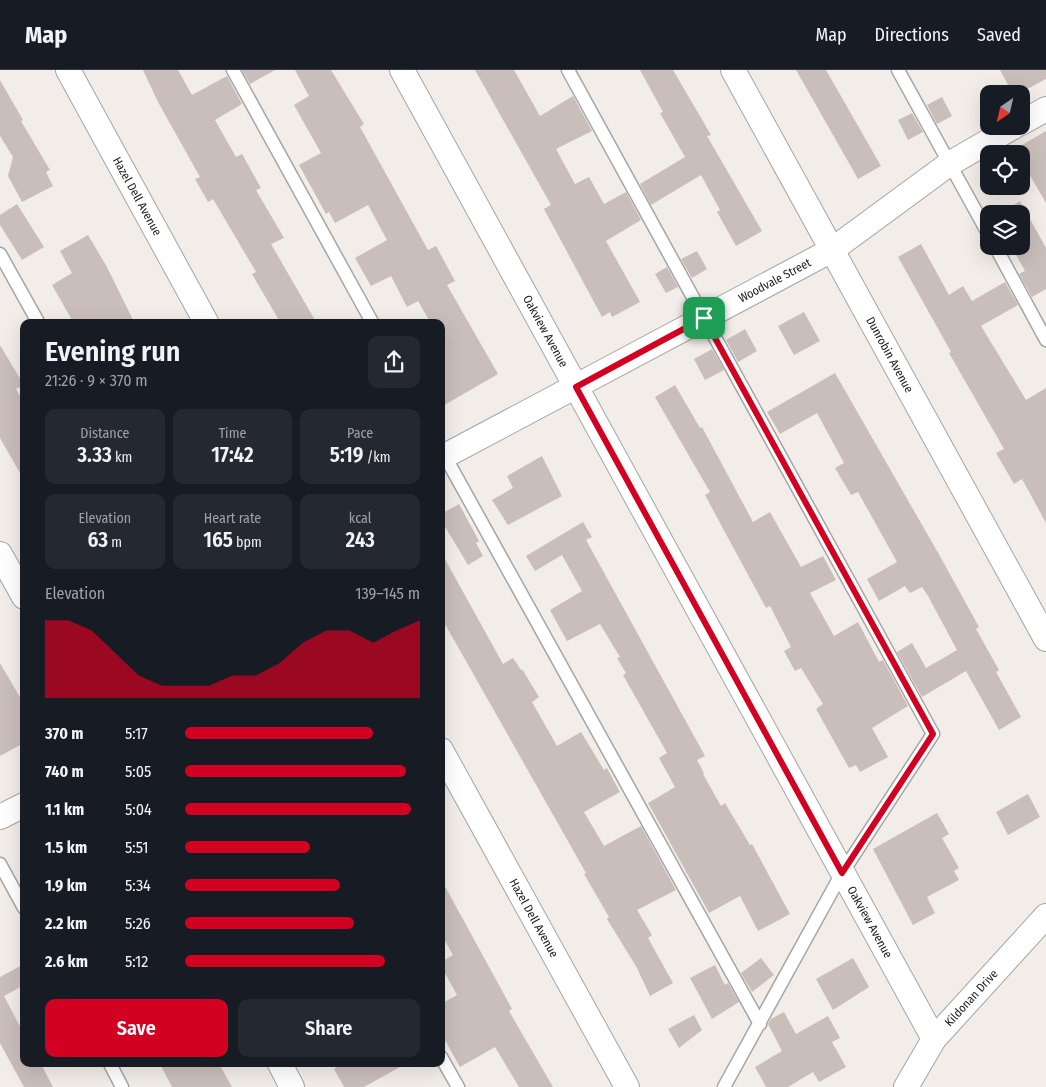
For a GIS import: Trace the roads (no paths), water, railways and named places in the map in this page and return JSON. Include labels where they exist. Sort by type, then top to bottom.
[{"type":"street","name":"Hazel Dell Avenue","points":[[68,70],[204,319]]},
{"type":"street","name":"Oakview Avenue","points":[[402,70],[934,1039]]},
{"type":"street","name":"Dunrobin Avenue","points":[[734,70],[1046,640]]},
{"type":"street","points":[[1030,118],[1046,108]]},
{"type":"street","name":"Woodvale Street","points":[[445,452],[576,387],[832,250],[949,164],[999,135]]},
{"type":"street","points":[[0,554],[20,590]]},
{"type":"street","name":"Hazel Dell Avenue","points":[[445,757],[627,1087]]},
{"type":"street","points":[[0,818],[20,807]]},
{"type":"street","name":"Kildonan Drive","points":[[906,1087],[934,1039],[1046,916]]},
{"type":"street","points":[[282,1067],[292,1087]]},
{"type":"lane","points":[[233,70],[370,319]]},
{"type":"lane","points":[[568,70],[933,734],[842,873],[724,1087]]},
{"type":"lane","points":[[898,70],[980,219]]},
{"type":"lane","points":[[0,254],[36,319]]},
{"type":"lane","points":[[1000,255],[1046,340]]},
{"type":"lane","points":[[445,459],[760,1024]]},
{"type":"lane","points":[[0,864],[20,901]]},
{"type":"lane","points":[[445,1063],[458,1087]]},
{"type":"lane","points":[[112,1067],[122,1087]]}]
